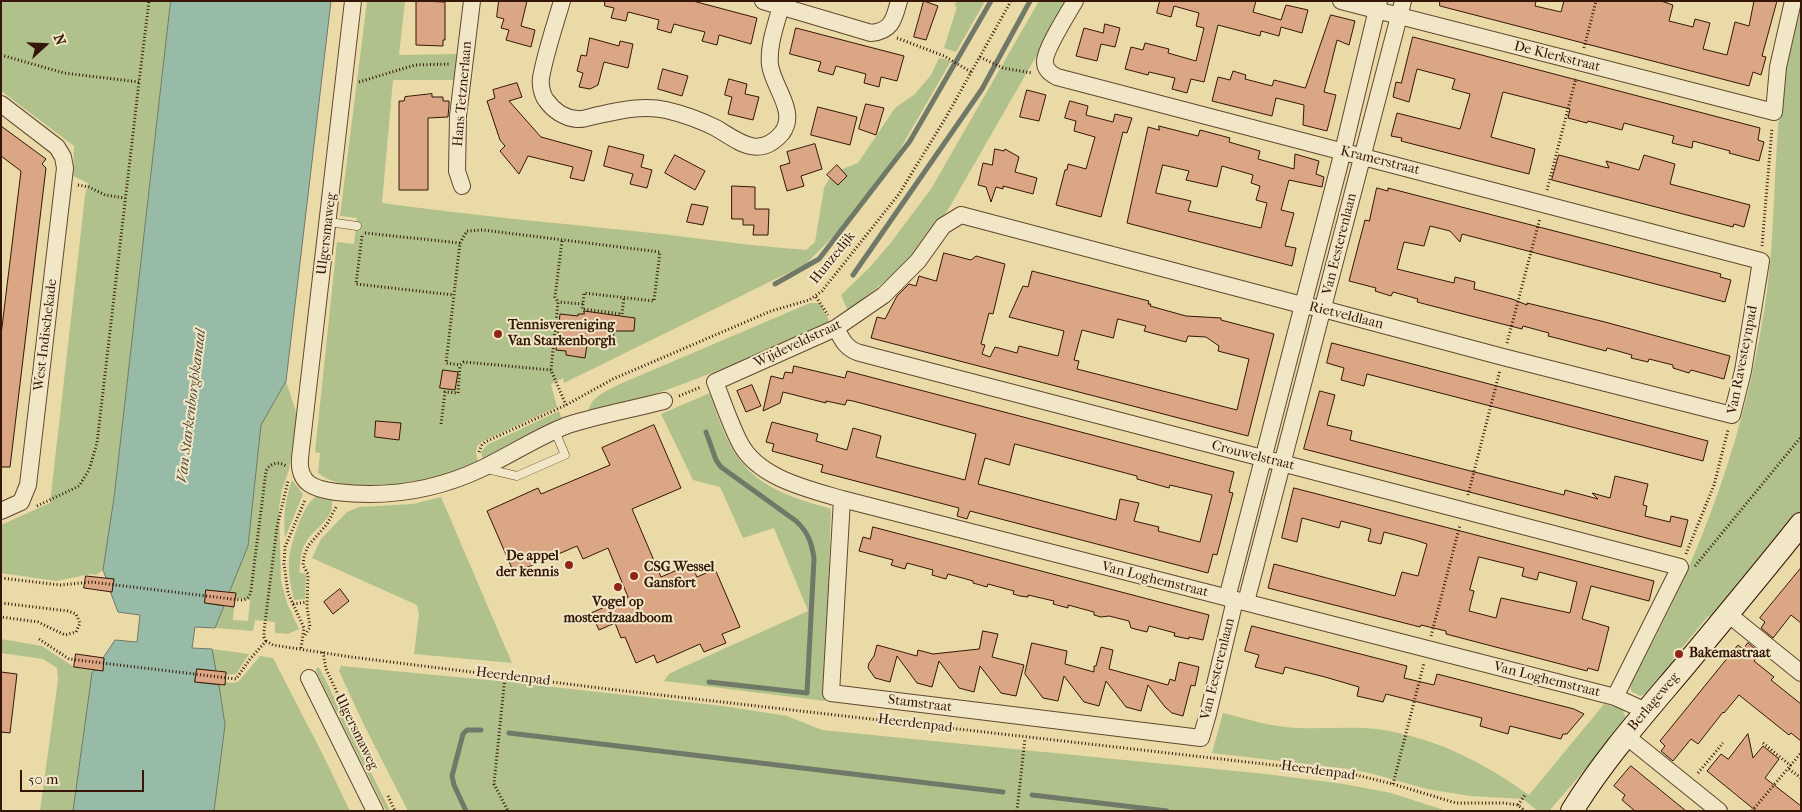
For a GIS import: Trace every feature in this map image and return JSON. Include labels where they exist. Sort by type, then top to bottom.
[{"type":"street","name":"Ulgersmaweg","points":[[292,471],[329,222],[353,1]]},
{"type":"street","name":"Hans Tetznerlaan","points":[[462,186],[457,171],[457,134],[472,1]]},
{"type":"street","points":[[562,1],[541,80],[544,97],[554,109],[565,116],[578,119],[632,108],[658,108],[682,113],[715,128],[738,143],[750,147],[764,146],[775,140],[784,130],[787,116],[784,101],[775,84],[770,65],[771,44],[781,6]]},
{"type":"street","points":[[763,1],[871,33],[880,32],[890,26],[899,1]]},
{"type":"street","points":[[1046,66],[1045,56],[1075,1]]},
{"type":"street","name":"De Klerkstraat","points":[[1340,1],[1401,9],[1580,63],[1774,112]]},
{"type":"street","points":[[1774,112],[1778,67],[1793,1]]},
{"type":"street","name":"Van Eesterenlaan","points":[[1201,738],[1236,600],[1263,459],[1343,151],[1378,6]]},
{"type":"street","name":"Van Eesterenlaan","points":[[1236,600],[1282,463],[1324,309],[1401,9]]},
{"type":"street","name":"Kramerstraat","points":[[1046,66],[1052,75],[1057,77],[1761,261]]},
{"type":"street","name":"West-Indischekade","points":[[1,104],[56,147],[63,157],[65,168],[28,485],[20,502]]},
{"type":"street","name":"Rietveldlaan","points":[[961,215],[1732,415]]},
{"type":"street","name":"Wijdeveldstraat","points":[[715,382],[836,328],[884,295],[918,261],[944,226],[961,215]]},
{"type":"street","name":"Van Ravesteynpad","points":[[1732,415],[1743,371],[1761,261]]},
{"type":"street","name":"Crouwelstraat","points":[[836,328],[842,342],[860,353],[1464,510],[1678,572]]},
{"type":"street","name":"Van Loghemstraat","points":[[715,382],[740,444],[751,458],[779,478],[794,485],[842,499],[1615,697],[1646,711]]},
{"type":"street","points":[[292,471],[314,487],[342,493],[394,494],[452,481],[483,468],[569,425],[664,401]]},
{"type":"street","name":"Stamstraat","points":[[842,499],[831,693],[1201,738]]},
{"type":"street","points":[[1,511],[20,502]]},
{"type":"street","name":"Berlageweg","points":[[1572,811],[1626,736],[1801,524]]},
{"type":"street","points":[[1615,697],[1678,572]]},
{"type":"street","points":[[1728,614],[1801,673]]},
{"type":"street","name":"Ulgersmaweg","points":[[309,678],[375,811]]},
{"type":"street","points":[[1626,736],[1719,811]]},
{"type":"street","name":"Berlageweg","points":[[1561,811],[1586,789]]},
{"type":"lane","points":[[329,222],[357,226]]},
{"type":"lane","points":[[483,468],[517,476],[565,455],[556,431]]},
{"type":"path","points":[[20,502],[37,506],[79,486],[89,470],[98,443],[124,198],[148,1]]},
{"type":"path","name":"Hunzedijk","points":[[551,370],[566,405],[613,379],[771,312],[816,297],[899,194],[945,119],[1011,1]]},
{"type":"path","points":[[1393,784],[1596,1]]},
{"type":"path","points":[[880,32],[944,56],[971,73]]},
{"type":"path","points":[[1,55],[64,73],[139,82]]},
{"type":"path","points":[[980,57],[1003,68],[1033,73],[1046,66]]},
{"type":"path","points":[[344,85],[365,81],[415,65],[465,64]]},
{"type":"path","points":[[1761,261],[1774,112]]},
{"type":"path","points":[[64,183],[89,187],[105,196],[124,198]]},
{"type":"path","points":[[562,241],[555,297],[558,302],[551,370],[464,362],[460,365],[446,363],[460,243],[467,231],[483,230],[660,252],[654,301],[584,293],[582,309],[622,314],[624,298]]},
{"type":"path","points":[[454,295],[356,284],[362,232],[460,243]]},
{"type":"path","points":[[816,297],[836,328]]},
{"type":"path","points":[[558,302],[583,304]]},
{"type":"path","points":[[441,424],[444,392],[458,394],[460,365]]},
{"type":"path","points":[[664,401],[715,382]]},
{"type":"path","name":"Van Ravesteynpad","points":[[1678,572],[1714,485],[1732,415]]},
{"type":"path","points":[[1678,572],[1686,578],[1801,437]]},
{"type":"path","points":[[1,578],[60,585],[87,582],[113,584],[240,600],[246,599],[250,596],[266,471],[270,465],[277,463],[283,464],[292,471],[277,527],[264,636],[266,641],[236,679],[68,659],[39,639]]},
{"type":"path","points":[[301,648],[304,628],[293,604],[286,581],[285,547],[302,504],[314,487]]},
{"type":"path","points":[[303,639],[310,627],[307,602],[308,574],[303,565],[308,546],[331,518],[342,493]]},
{"type":"path","points":[[293,604],[307,602]]},
{"type":"path","points":[[1,603],[68,611],[76,614],[80,623],[76,632],[65,635],[38,622],[1,617]]},
{"type":"path","name":"Heerdenpad","points":[[266,641],[273,645],[351,657],[505,676],[1025,738],[1352,774],[1456,802],[1503,803],[1518,806],[1525,811]]},
{"type":"path","name":"Ulgersmaweg","points":[[323,652],[326,669],[346,712]]},
{"type":"path","points":[[505,676],[494,784],[508,811]]},
{"type":"path","points":[[1017,811],[1025,738]]},
{"type":"path","points":[[1687,785],[1723,743]]},
{"type":"path","points":[[1763,744],[1801,778]]},
{"type":"path","points":[[1752,811],[1801,753]]},
{"type":"path","points":[[387,794],[395,811]]},
{"type":"path","points":[[1518,806],[1525,795]]},
{"type":"green space","points":[[1,1],[171,1],[114,498],[103,570],[96,575],[91,574],[56,581],[1,573],[1,525],[50,503],[88,183],[73,176],[74,146],[1,91]]},
{"type":"green space","name":"Tennisvereniging Van Starkenborgh","points":[[367,1],[405,1],[399,55],[458,54],[455,80],[393,80],[382,203],[765,246],[806,250],[815,242],[824,188],[832,173],[858,163],[895,108],[915,94],[931,75],[939,58],[951,61],[892,163],[853,216],[806,264],[564,383],[563,378],[551,384],[557,407],[483,441],[477,446],[478,462],[427,481],[401,485],[355,486],[341,484],[318,473],[320,453],[315,452],[337,242],[354,244],[357,218],[340,216]]},
{"type":"green space","points":[[956,1],[985,1],[956,52],[944,48],[957,7],[955,6]]},
{"type":"green space","points":[[1039,1],[1068,1],[949,208],[909,262],[848,311],[841,295],[869,268],[889,245],[931,189]]},
{"type":"green space","points":[[1801,7],[1801,510],[1712,619],[1708,616],[1648,693],[1640,696],[1631,691],[1630,684],[1656,637],[1700,540],[1719,490],[1749,388],[1760,336],[1768,283],[1777,144],[1784,75]]},
{"type":"green space","points":[[810,303],[820,303],[830,322],[785,345],[675,387],[604,411],[588,413],[589,407],[595,399],[604,392]]},
{"type":"green space","points":[[286,381],[297,415],[289,470],[282,490],[279,507],[281,581],[287,603],[299,629],[288,634],[275,633],[275,622],[255,620],[253,631],[215,628],[224,606],[234,607],[233,620],[248,621],[250,600],[235,598],[229,593],[248,546],[261,425]]},
{"type":"green space","points":[[710,393],[718,418],[729,442],[743,464],[753,474],[778,491],[831,509],[825,701],[664,681],[669,674],[679,669],[808,611],[774,528],[743,538],[720,487],[693,480],[661,414]]},
{"type":"green space","points":[[559,411],[562,420],[483,459],[481,452],[487,445]]},
{"type":"green space","points":[[292,480],[303,494],[285,538],[285,508]]},
{"type":"green space","points":[[317,496],[332,500],[332,507],[327,518],[304,545],[299,572],[306,574],[305,599],[294,600],[289,575],[290,553],[302,515]]},
{"type":"green space","points":[[441,497],[512,663],[414,654],[419,614],[417,605],[312,558],[321,539],[347,512],[359,507],[413,504]]},
{"type":"green space","points":[[1,639],[42,646],[74,667],[94,670],[73,811],[40,811],[58,680],[57,668],[43,659],[1,653]]},
{"type":"green space","points":[[212,649],[249,654],[236,674],[225,675],[225,672],[216,671]]},
{"type":"green space","points":[[260,656],[273,658],[350,811],[214,811],[225,725],[219,685],[224,685],[225,682],[234,683],[239,681]]},
{"type":"green space","points":[[341,666],[509,682],[723,706],[787,716],[822,730],[1266,774],[1344,784],[1391,793],[1447,811],[408,811],[339,671]]},
{"type":"green space","points":[[318,667],[390,811],[386,811],[316,671]]},
{"type":"green space","points":[[1604,704],[1622,708],[1627,721],[1549,811],[1538,811],[1523,799],[1470,796],[1427,789],[1349,769],[1212,753],[1223,713],[1278,726],[1377,729],[1419,738],[1457,753],[1493,772],[1529,795]]},
{"type":"water","name":"Van Starkenborghkanaal","points":[[171,1],[331,1],[286,381],[261,425],[248,546],[229,593],[206,590],[205,603],[224,606],[215,628],[195,627],[192,648],[212,649],[216,671],[197,669],[195,682],[219,685],[225,725],[214,811],[73,811],[92,673],[94,670],[103,670],[103,658],[115,640],[137,642],[140,615],[118,612],[110,591],[112,591],[114,579],[106,578],[103,570],[114,498]]},
{"type":"building","points":[[499,1],[527,1],[521,26],[535,30],[531,47],[506,40],[509,30],[501,28],[504,19],[497,17]]},
{"type":"building","points":[[605,1],[693,1],[757,18],[751,44],[719,35],[717,45],[702,41],[705,32],[674,24],[671,33],[657,29],[659,20],[644,16],[628,12],[626,21],[611,18],[614,8],[605,6]]},
{"type":"building","points":[[924,1],[938,6],[926,40],[914,37]]},
{"type":"building","points":[[1160,1],[1256,1],[1253,12],[1281,20],[1286,5],[1308,10],[1302,33],[1281,27],[1279,36],[1261,31],[1260,36],[1218,25],[1204,82],[1191,79],[1187,93],[1172,89],[1175,78],[1149,72],[1148,75],[1125,69],[1131,47],[1143,50],[1145,43],[1169,49],[1168,53],[1196,61],[1204,28],[1196,26],[1199,13],[1174,6],[1171,17],[1157,13]]},
{"type":"building","points":[[1440,1],[1536,1],[1535,6],[1561,12],[1564,1],[1661,1],[1673,5],[1669,21],[1693,27],[1695,19],[1710,23],[1703,49],[1727,55],[1735,22],[1749,26],[1754,1],[1777,1],[1762,56],[1766,57],[1761,75],[1753,72],[1749,86],[1440,6]]},
{"type":"building","points":[[416,2],[445,2],[445,40],[443,40],[443,46],[416,45]]},
{"type":"building","points":[[1331,15],[1355,21],[1349,45],[1337,40],[1324,92],[1336,95],[1327,131],[1303,125],[1304,105],[1276,98],[1272,116],[1212,101],[1218,77],[1230,80],[1233,71],[1246,75],[1245,79],[1272,86],[1274,80],[1305,88]]},
{"type":"building","points":[[1105,24],[1120,28],[1115,47],[1101,44],[1097,61],[1076,56],[1084,28],[1103,33]]},
{"type":"building","points":[[796,28],[904,56],[897,81],[881,77],[879,87],[864,83],[866,74],[836,66],[833,75],[818,71],[821,62],[790,54]]},
{"type":"building","points":[[1413,37],[1760,128],[1758,140],[1764,142],[1759,161],[1693,141],[1692,148],[1672,143],[1674,136],[1624,123],[1622,130],[1568,118],[1570,109],[1503,92],[1491,137],[1535,149],[1529,174],[1401,141],[1402,138],[1391,136],[1397,113],[1460,129],[1470,94],[1452,89],[1455,79],[1417,69],[1409,102],[1393,97],[1396,82],[1401,83]]},
{"type":"building","points":[[590,38],[619,46],[620,41],[633,44],[628,68],[604,62],[598,85],[590,89],[579,87],[583,73],[577,71],[581,55],[586,56]]},
{"type":"building","points":[[663,69],[688,76],[682,96],[658,89]]},
{"type":"building","points":[[729,79],[747,84],[745,94],[759,97],[753,120],[728,114],[732,97],[725,95]]},
{"type":"building","points":[[517,83],[522,97],[509,101],[541,137],[592,151],[584,181],[570,178],[573,167],[528,156],[519,174],[500,151],[505,146],[500,140],[487,101],[495,98],[493,90]]},
{"type":"building","points":[[1027,90],[1046,95],[1039,121],[1020,117]]},
{"type":"building","points":[[432,94],[432,97],[443,97],[443,101],[449,101],[449,105],[448,117],[428,118],[428,190],[399,190],[399,101],[404,101],[405,97]]},
{"type":"building","points":[[1070,101],[1088,106],[1086,115],[1113,122],[1115,114],[1132,118],[1127,133],[1123,132],[1101,217],[1056,205],[1068,164],[1086,169],[1095,137],[1074,131],[1076,121],[1065,118]]},
{"type":"building","points":[[866,104],[884,108],[876,135],[859,129]]},
{"type":"building","points":[[818,107],[857,117],[850,145],[811,135]]},
{"type":"building","points":[[1,126],[46,159],[42,164],[46,168],[10,467],[1,467],[1,335],[21,171],[1,156]]},
{"type":"building","points":[[1159,126],[1198,136],[1200,130],[1230,138],[1229,142],[1260,151],[1258,159],[1294,169],[1295,154],[1319,161],[1316,174],[1324,177],[1322,187],[1289,180],[1281,210],[1294,213],[1285,246],[1296,248],[1292,266],[1127,223],[1148,127],[1159,130]],"holes":[[[1163,165],[1189,171],[1186,180],[1217,187],[1222,166],[1253,175],[1251,183],[1260,186],[1256,200],[1267,203],[1261,228],[1188,211],[1191,201],[1156,193]]]},
{"type":"building","points":[[815,144],[822,169],[801,176],[804,186],[787,191],[780,166],[790,163],[787,152]]},
{"type":"building","points":[[609,146],[644,155],[641,167],[652,170],[647,188],[630,184],[633,174],[604,166]]},
{"type":"building","points":[[995,149],[1004,151],[1005,149],[1019,157],[1015,172],[1037,178],[1033,194],[1003,186],[1003,189],[996,187],[991,202],[986,187],[978,185],[983,163],[992,165]]},
{"type":"building","points":[[675,155],[705,171],[695,190],[665,173]]},
{"type":"building","points":[[1559,155],[1609,168],[1606,161],[1639,170],[1644,155],[1675,164],[1670,184],[1750,205],[1744,227],[1734,224],[1733,227],[1552,180]]},
{"type":"building","points":[[837,165],[847,176],[838,185],[827,175]]},
{"type":"building","points":[[732,186],[755,187],[755,209],[769,209],[768,235],[753,235],[754,225],[743,225],[743,219],[732,219]]},
{"type":"building","points":[[1377,188],[1388,191],[1388,188],[1721,274],[1720,277],[1731,280],[1725,302],[1462,234],[1460,242],[1450,231],[1430,226],[1424,246],[1404,242],[1397,269],[1454,283],[1455,277],[1475,282],[1474,289],[1527,305],[1527,303],[1605,322],[1730,356],[1724,379],[1691,370],[1689,373],[1673,368],[1673,365],[1649,359],[1648,362],[1631,358],[1632,355],[1607,348],[1606,351],[1548,336],[1549,333],[1523,326],[1522,329],[1417,302],[1418,299],[1393,292],[1391,296],[1375,291],[1376,288],[1349,281],[1365,220],[1369,221]]},
{"type":"building","points":[[692,204],[708,207],[703,225],[687,222]]},
{"type":"building","points":[[944,253],[971,260],[976,256],[1005,264],[993,314],[989,313],[981,344],[985,345],[982,354],[990,357],[995,347],[1017,353],[1019,346],[1058,356],[1064,331],[1009,317],[1023,286],[1028,287],[1032,271],[1149,301],[1148,304],[1151,304],[1150,306],[1186,316],[1221,318],[1221,320],[1274,334],[1248,436],[871,338],[877,317],[885,319],[897,296],[909,284],[916,286],[919,276],[936,281]],"holes":[[[1118,319],[1146,326],[1144,331],[1186,342],[1188,336],[1206,337],[1219,346],[1218,351],[1249,359],[1237,410],[1077,369],[1079,361],[1074,360],[1082,330],[1113,338]]]},
{"type":"building","points":[[584,311],[635,318],[634,331],[614,331],[613,341],[588,338],[585,358],[566,355],[566,351],[556,350],[560,314],[578,316],[578,314],[584,314]]},
{"type":"building","points":[[1332,343],[1708,441],[1703,461],[1367,374],[1364,386],[1341,380],[1344,368],[1327,363]]},
{"type":"building","points":[[794,366],[845,378],[847,371],[1234,472],[1229,492],[1233,493],[1217,555],[1213,554],[1208,573],[970,511],[967,519],[957,516],[959,508],[821,472],[823,465],[772,451],[774,444],[766,442],[772,422],[818,434],[816,441],[847,450],[853,428],[881,436],[876,457],[965,480],[976,434],[853,401],[847,400],[845,405],[826,401],[826,403],[783,392],[780,403],[763,411],[771,376],[783,379],[785,372],[792,373]],"holes":[[[1015,444],[1137,476],[1137,479],[1169,488],[1170,485],[1212,495],[1200,542],[1158,531],[1159,527],[1134,521],[1139,503],[1120,499],[1116,520],[978,484],[985,458],[1009,465]]]},
{"type":"building","points":[[443,370],[458,372],[455,390],[440,388]]},
{"type":"building","points":[[752,385],[761,406],[746,412],[737,391]]},
{"type":"building","points":[[1320,391],[1335,395],[1327,425],[1352,431],[1350,440],[1564,495],[1565,490],[1598,499],[1592,493],[1610,498],[1615,476],[1648,484],[1643,505],[1647,506],[1645,516],[1670,522],[1671,516],[1688,520],[1681,547],[1304,449]]},
{"type":"building","points":[[376,421],[401,423],[399,440],[375,437]]},
{"type":"building","points":[[654,425],[681,488],[632,509],[661,577],[691,564],[697,577],[715,569],[740,627],[722,634],[726,643],[704,652],[700,644],[657,663],[654,655],[636,663],[625,637],[621,638],[615,623],[599,630],[591,613],[628,597],[608,548],[583,559],[577,546],[514,573],[487,511],[538,488],[541,494],[610,465],[602,448]]},
{"type":"building","points":[[1294,488],[1654,581],[1649,601],[1591,586],[1582,619],[1609,627],[1598,671],[1588,668],[1587,671],[1446,634],[1446,631],[1421,625],[1420,627],[1268,588],[1274,564],[1395,596],[1402,572],[1418,576],[1427,544],[1384,532],[1381,544],[1368,541],[1371,529],[1341,521],[1339,528],[1302,518],[1297,542],[1282,538]],"holes":[[[1479,557],[1524,568],[1522,576],[1537,580],[1539,572],[1577,582],[1570,613],[1501,598],[1496,618],[1469,611],[1474,591],[1470,590]]]},
{"type":"building","points":[[873,527],[1209,615],[1203,640],[1174,636],[1175,633],[1149,626],[1147,632],[1131,628],[1129,621],[1109,616],[1101,617],[1094,615],[1094,612],[1068,605],[1068,608],[1053,604],[1054,601],[1028,595],[1028,597],[1020,596],[1013,594],[1014,591],[988,584],[987,587],[948,574],[946,579],[932,575],[933,570],[907,563],[905,569],[891,565],[893,560],[859,551],[863,537],[870,539]]},
{"type":"building","points":[[1801,568],[1801,623],[1791,615],[1773,638],[1761,628],[1765,622],[1760,618]]},
{"type":"building","points":[[86,576],[114,579],[112,592],[84,588]]},
{"type":"building","points":[[340,589],[349,601],[333,614],[324,602]]},
{"type":"building","points":[[206,590],[236,593],[234,607],[205,603]]},
{"type":"building","points":[[1252,626],[1407,666],[1404,678],[1434,685],[1437,674],[1574,709],[1584,714],[1567,734],[1563,734],[1561,739],[1510,726],[1508,734],[1480,726],[1482,718],[1386,694],[1383,702],[1357,696],[1359,687],[1325,677],[1285,667],[1283,674],[1255,667],[1259,655],[1245,651]]},
{"type":"building","points":[[983,631],[998,634],[992,657],[1024,665],[1016,696],[1001,693],[980,666],[974,692],[959,688],[939,661],[932,687],[917,683],[897,656],[890,682],[875,678],[868,668],[877,645],[917,656],[918,650],[933,654],[979,649]]},
{"type":"building","points":[[1032,643],[1067,651],[1065,664],[1094,672],[1094,666],[1096,666],[1101,647],[1113,650],[1109,669],[1168,685],[1170,679],[1175,681],[1179,662],[1199,667],[1195,686],[1191,685],[1183,716],[1172,713],[1165,707],[1148,685],[1141,711],[1126,707],[1106,681],[1099,706],[1084,702],[1064,676],[1058,701],[1043,698],[1025,674]]},
{"type":"building","points":[[1748,643],[1760,653],[1754,661],[1774,677],[1771,680],[1801,704],[1801,741],[1791,733],[1789,735],[1739,695],[1698,744],[1691,739],[1673,761],[1661,751],[1665,746],[1660,741],[1738,645],[1743,649]]},
{"type":"building","points":[[76,654],[104,658],[103,671],[74,667]]},
{"type":"building","points":[[197,669],[226,672],[225,685],[195,682]]},
{"type":"building","points":[[1,672],[17,674],[10,733],[1,732]]},
{"type":"building","points":[[1748,734],[1753,758],[1763,746],[1779,759],[1765,778],[1801,806],[1801,811],[1756,811],[1707,771],[1721,754],[1728,759]]},
{"type":"building","points":[[1631,766],[1686,811],[1635,811],[1622,800],[1625,795],[1614,786]]},
{"type":"waterway","points":[[775,284],[819,259],[910,141],[991,1]]},
{"type":"waterway","points":[[853,275],[982,89],[1030,1]]},
{"type":"waterway","points":[[706,432],[716,460],[721,467],[796,521],[804,529],[809,538],[814,559],[807,693],[709,682]]},
{"type":"waterway","points":[[466,811],[452,776],[463,734],[467,730],[481,730]]},
{"type":"waterway","points":[[509,733],[1003,792]]},
{"type":"waterway","points":[[1032,795],[1167,811]]},
{"type":"place","name":"Tennisvereniging Van Starkenborgh","points":[[498,334]]},
{"type":"place","name":"De appel der kennis","points":[[569,565]]},
{"type":"place","name":"CSG Wessel Gansfort","points":[[634,576]]},
{"type":"place","name":"Vogel op mosterdzaadboom","points":[[618,587]]},
{"type":"place","name":"Bakemastraat","points":[[1679,654]]}]
